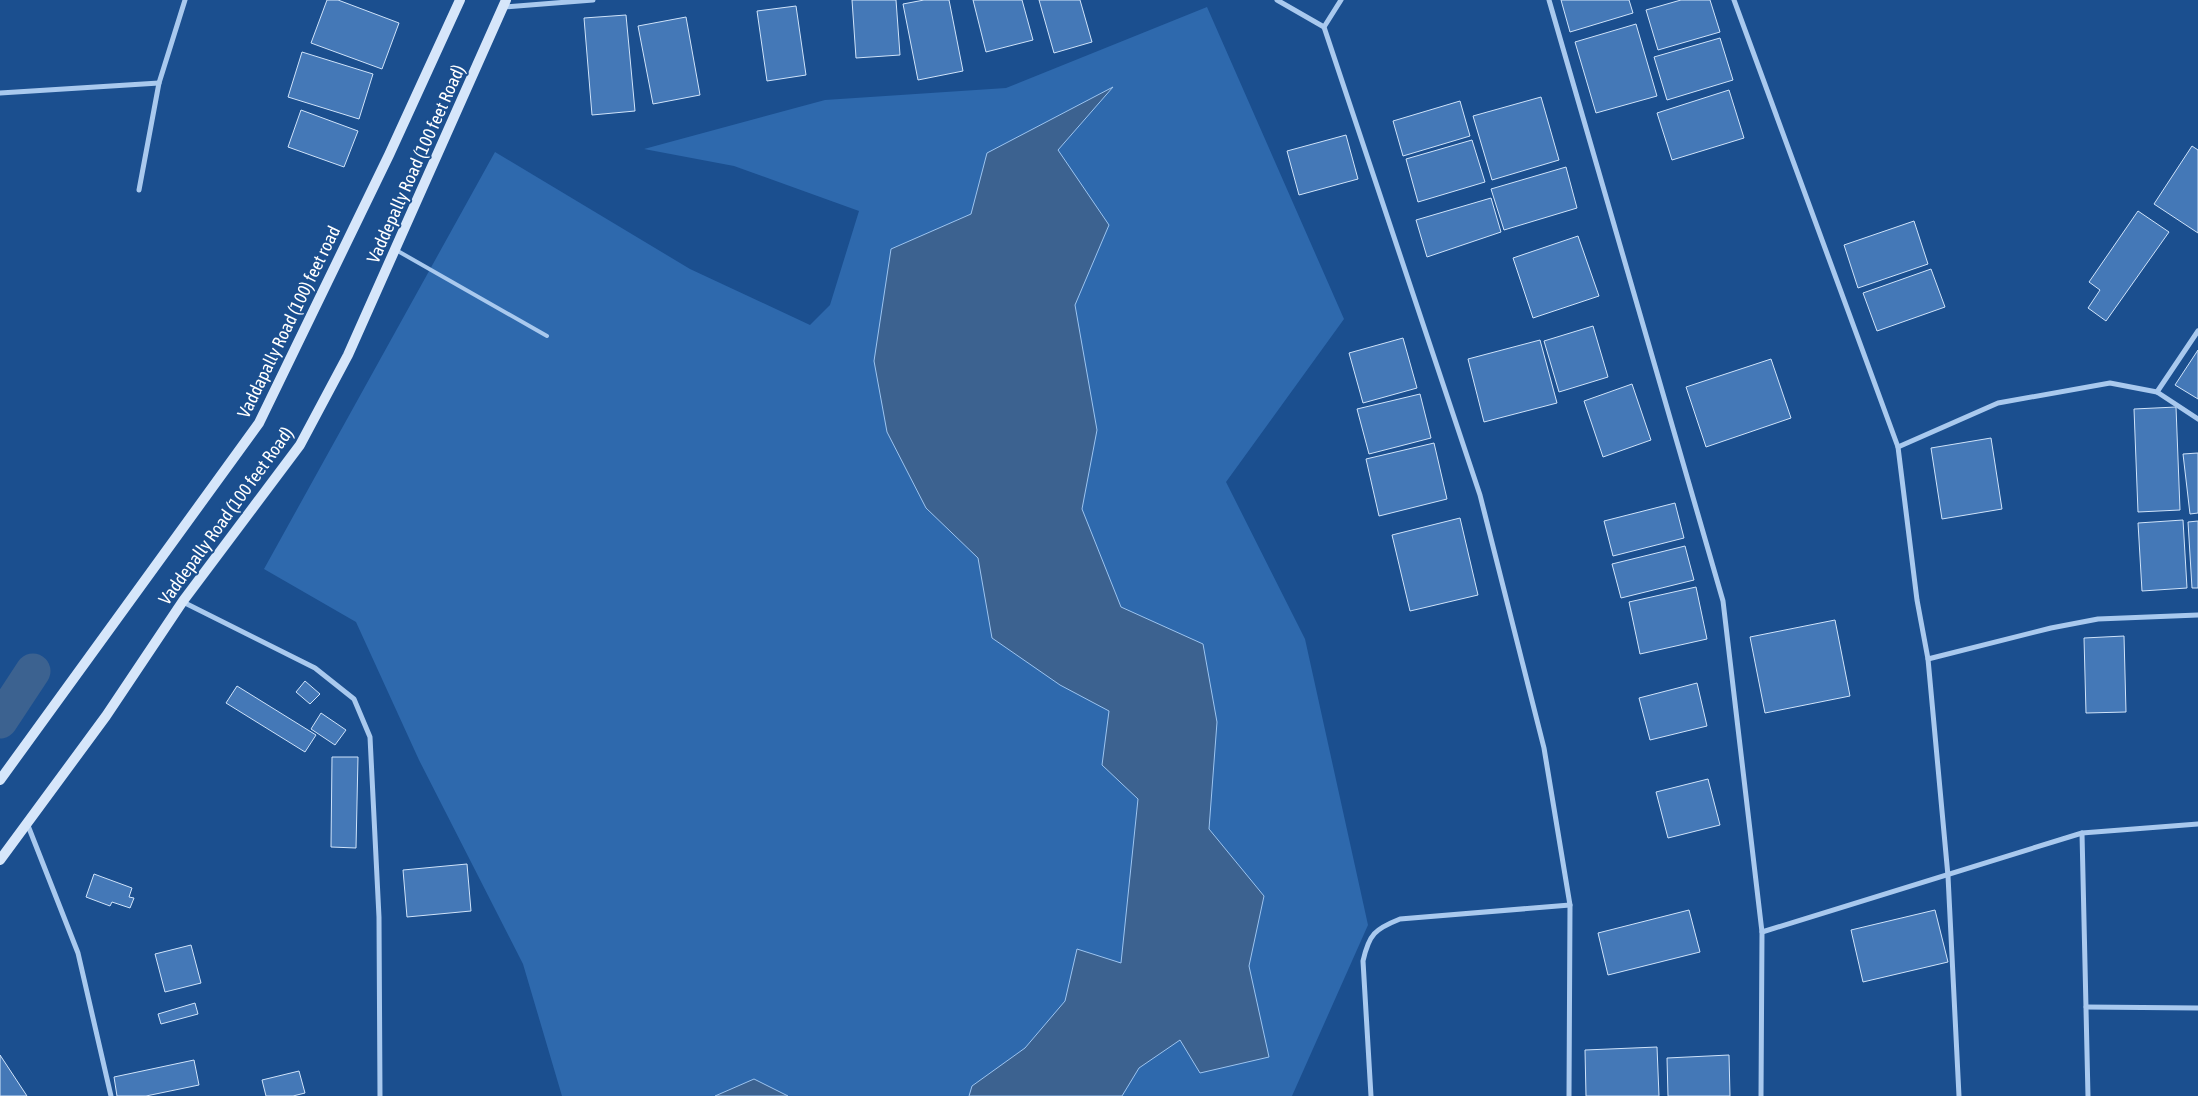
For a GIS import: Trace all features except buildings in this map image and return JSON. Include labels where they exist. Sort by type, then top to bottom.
[{"type":"main road","name":"Vaddapally Road (100) feet road","points":[[0,780],[259,423],[389,155],[460,0]]},
{"type":"main road","name":"Vaddepally Road (100 feet Road)","points":[[0,860],[106,716],[183,601],[300,445],[348,355],[505,3]]},
{"type":"street","points":[[139,190],[159,83],[185,0]]},
{"type":"street","points":[[505,3],[593,0]]},
{"type":"street","points":[[1277,0],[1324,26],[1480,495],[1544,748],[1570,905],[1568,1096]]},
{"type":"street","points":[[1324,26],[1341,0]]},
{"type":"street","points":[[1549,0],[1723,600],[1762,932],[1761,1096]]},
{"type":"street","points":[[1734,0],[1898,447],[1917,600],[1928,659],[1948,876],[1959,1096]]},
{"type":"street","points":[[0,93],[159,83]]},
{"type":"street","points":[[2158,392],[2198,331]]},
{"type":"street","points":[[1898,447],[1998,403],[2110,384],[2158,392],[2198,419]]},
{"type":"street","points":[[183,601],[315,668],[354,699],[370,737],[379,917],[380,1096]]},
{"type":"street","points":[[1928,659],[2051,628],[2098,619],[2198,615]]},
{"type":"street","points":[[27,822],[78,954],[111,1096]]},
{"type":"street","points":[[1762,932],[2082,833],[2198,824]]},
{"type":"street","points":[[2082,833],[2088,1096]]},
{"type":"street","points":[[1371,1096],[1363,961],[1367,942],[1379,927],[1400,919],[1570,905]]},
{"type":"street","points":[[2086,1007],[2198,1008]]},
{"type":"lane","points":[[396,250],[547,336]]},
{"type":"shaded area","points":[[1207,7],[1344,319],[1226,482],[1305,639],[1368,925],[1292,1096],[562,1096],[523,964],[419,760],[356,622],[264,569],[495,152],[690,269],[810,325],[830,305],[859,211],[734,166],[644,149],[825,100],[1006,88]]},
{"type":"shaded area","points":[[1113,87],[1058,150],[1109,225],[1075,305],[1097,430],[1082,509],[1121,607],[1203,644],[1217,722],[1209,829],[1264,896],[1249,966],[1269,1057],[1200,1073],[1180,1040],[1139,1068],[1122,1096],[969,1096],[972,1086],[1025,1048],[1065,1001],[1077,949],[1121,963],[1138,799],[1102,765],[1109,711],[1060,685],[992,638],[978,558],[926,508],[887,432],[874,361],[891,249],[971,214],[987,153]]},
{"type":"shaded area","points":[[754,1079],[788,1096],[715,1096]]},
{"type":"waterway","points":[[0,721],[33,671]]}]
